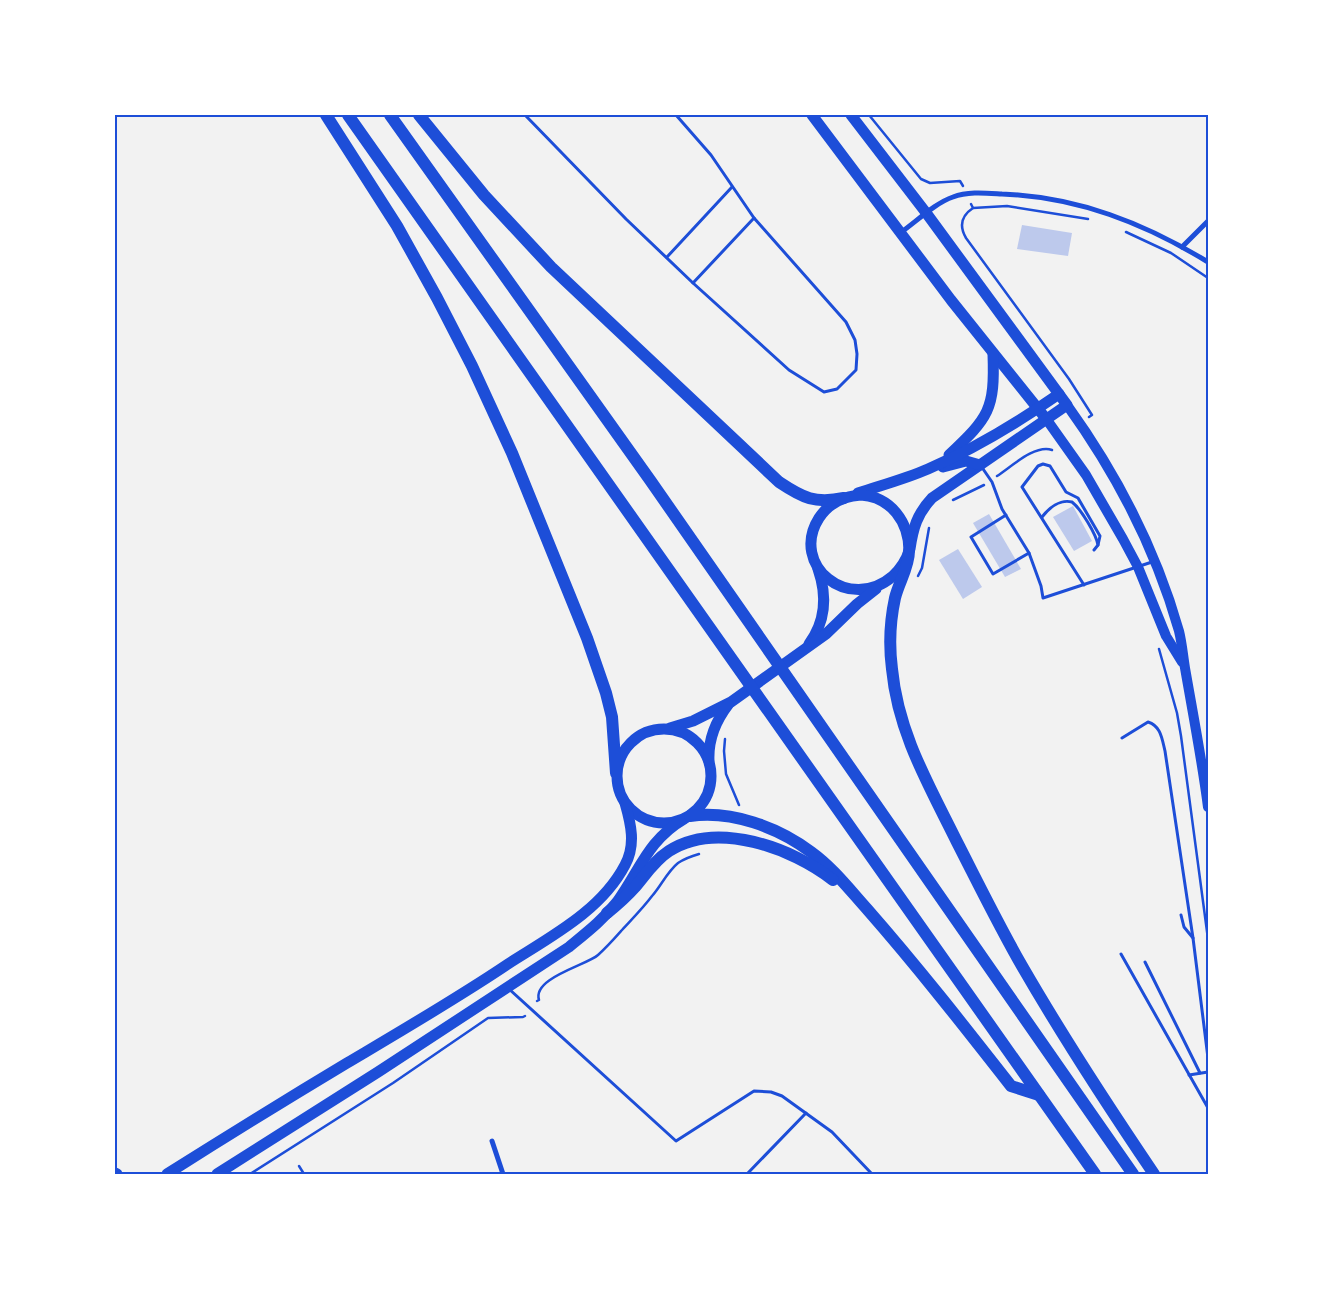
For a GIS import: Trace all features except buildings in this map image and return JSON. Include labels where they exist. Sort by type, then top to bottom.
[{"type":"highway","points":[[326,115],[397,226],[460,343],[509,445],[587,638],[606,694],[614,731],[616,773]]},
{"type":"highway","points":[[348,115],[1095,1174]]},
{"type":"highway","points":[[390,115],[656,488],[1133,1174]]},
{"type":"highway","points":[[419,115],[484,195],[551,267],[779,482],[798,494],[813,500],[826,501],[847,497]]},
{"type":"highway","points":[[910,550],[908,563],[893,610],[890,648],[894,690],[906,737],[968,865],[1021,964],[1063,1034],[1154,1174]]},
{"type":"highway","points":[[687,817],[712,815],[762,826],[790,839],[820,859],[892,937],[1011,1086],[1039,1095]]},
{"type":"highway","points":[[608,913],[634,888],[653,865],[670,850],[692,840],[716,836],[733,838],[791,854],[829,876],[865,907]]},
{"type":"main road","points":[[812,115],[900,234],[993,354],[1039,408],[1094,489],[1138,567],[1166,636],[1185,667]]},
{"type":"main road","points":[[851,115],[927,214],[1087,432],[1139,526],[1180,633],[1208,807]]},
{"type":"main road","points":[[941,463],[976,429],[988,411],[994,382],[993,354]]},
{"type":"main road","points":[[802,652],[816,633],[822,620],[824,596],[822,582],[814,561],[812,545],[816,523],[827,509],[836,501],[910,476],[941,463],[987,440],[1059,394]]},
{"type":"main road","points":[[167,1174],[292,1096],[439,1009],[560,931],[583,913],[614,882],[628,859],[631,827],[618,788],[616,773],[621,754],[629,743],[643,734],[688,724],[731,701],[826,634],[857,604],[899,570],[910,550],[914,524],[924,506],[937,494],[1067,405]]},
{"type":"main road","points":[[910,476],[966,462],[980,465]]},
{"type":"main road","points":[[847,497],[866,495],[881,499],[889,504],[903,523],[910,550]]},
{"type":"main road","points":[[814,561],[826,577],[843,587],[862,590],[875,588],[884,583]]},
{"type":"main road","points":[[217,1174],[507,988],[569,947],[589,931],[608,913],[654,843],[667,830],[699,808],[706,798],[710,782],[709,750],[712,734],[718,720],[731,701]]},
{"type":"main road","points":[[661,729],[677,730],[691,738],[705,754],[710,766]]},
{"type":"main road","points":[[624,803],[636,814],[652,822],[661,824],[672,823],[687,817]]},
{"type":"street","points":[[900,234],[944,201],[958,195],[985,193],[1033,196],[1056,199],[1136,224],[1208,262]]},
{"type":"street","points":[[1182,247],[1208,221]]},
{"type":"street","points":[[492,1141],[503,1174]]},
{"type":"lane","points":[[525,115],[667,258],[789,370],[824,392],[837,389],[856,370],[857,354],[850,328],[754,218],[711,155],[676,115]]},
{"type":"lane","points":[[667,258],[732,187]]},
{"type":"lane","points":[[693,283],[754,218]]},
{"type":"lane","points":[[980,465],[991,480],[1006,515],[1029,553],[1041,586],[1043,598],[1154,561]]},
{"type":"lane","points":[[1084,584],[1022,487],[1040,465],[1050,466],[1066,492],[1078,498],[1100,536],[1098,545],[1094,550]]},
{"type":"lane","points":[[1042,518],[1057,504],[1065,501],[1072,502],[1096,538],[1098,545]]},
{"type":"lane","points":[[1006,515],[971,537],[993,574],[1029,553]]},
{"type":"lane","points":[[1122,738],[1148,722],[1155,726],[1161,735],[1193,938],[1208,1058]]},
{"type":"lane","points":[[1181,916],[1184,927],[1193,938]]},
{"type":"lane","points":[[1120,954],[1208,1108]]},
{"type":"lane","points":[[1145,962],[1200,1073]]},
{"type":"lane","points":[[507,988],[676,1141],[754,1091],[771,1092],[782,1096],[832,1132],[872,1174]]},
{"type":"lane","points":[[1189,1075],[1208,1072]]},
{"type":"lane","points":[[746,1174],[806,1113]]},
{"type":"path","points":[[869,115],[921,179],[930,183],[960,181],[963,186]]},
{"type":"path","points":[[971,204],[973,208]]},
{"type":"path","points":[[1088,418],[1092,415],[1069,379],[966,238],[962,222],[966,214],[973,208],[1008,206],[1095,221]]},
{"type":"path","points":[[1118,229],[1171,253],[1208,278]]},
{"type":"path","points":[[949,502],[980,488],[1034,451],[1044,448],[1052,450],[1056,447]]},
{"type":"path","points":[[915,580],[922,568],[931,522]]},
{"type":"path","points":[[1156,643],[1177,712],[1208,939]]},
{"type":"path","points":[[727,732],[724,763],[728,779],[738,802],[738,812]]},
{"type":"path","points":[[537,1002],[539,1000],[538,992],[542,986],[572,966],[590,962],[613,942],[678,864],[705,853]]},
{"type":"path","points":[[250,1174],[393,1083],[488,1018],[523,1018],[525,1016]]},
{"type":"path","points":[[299,1166],[304,1174]]}]
